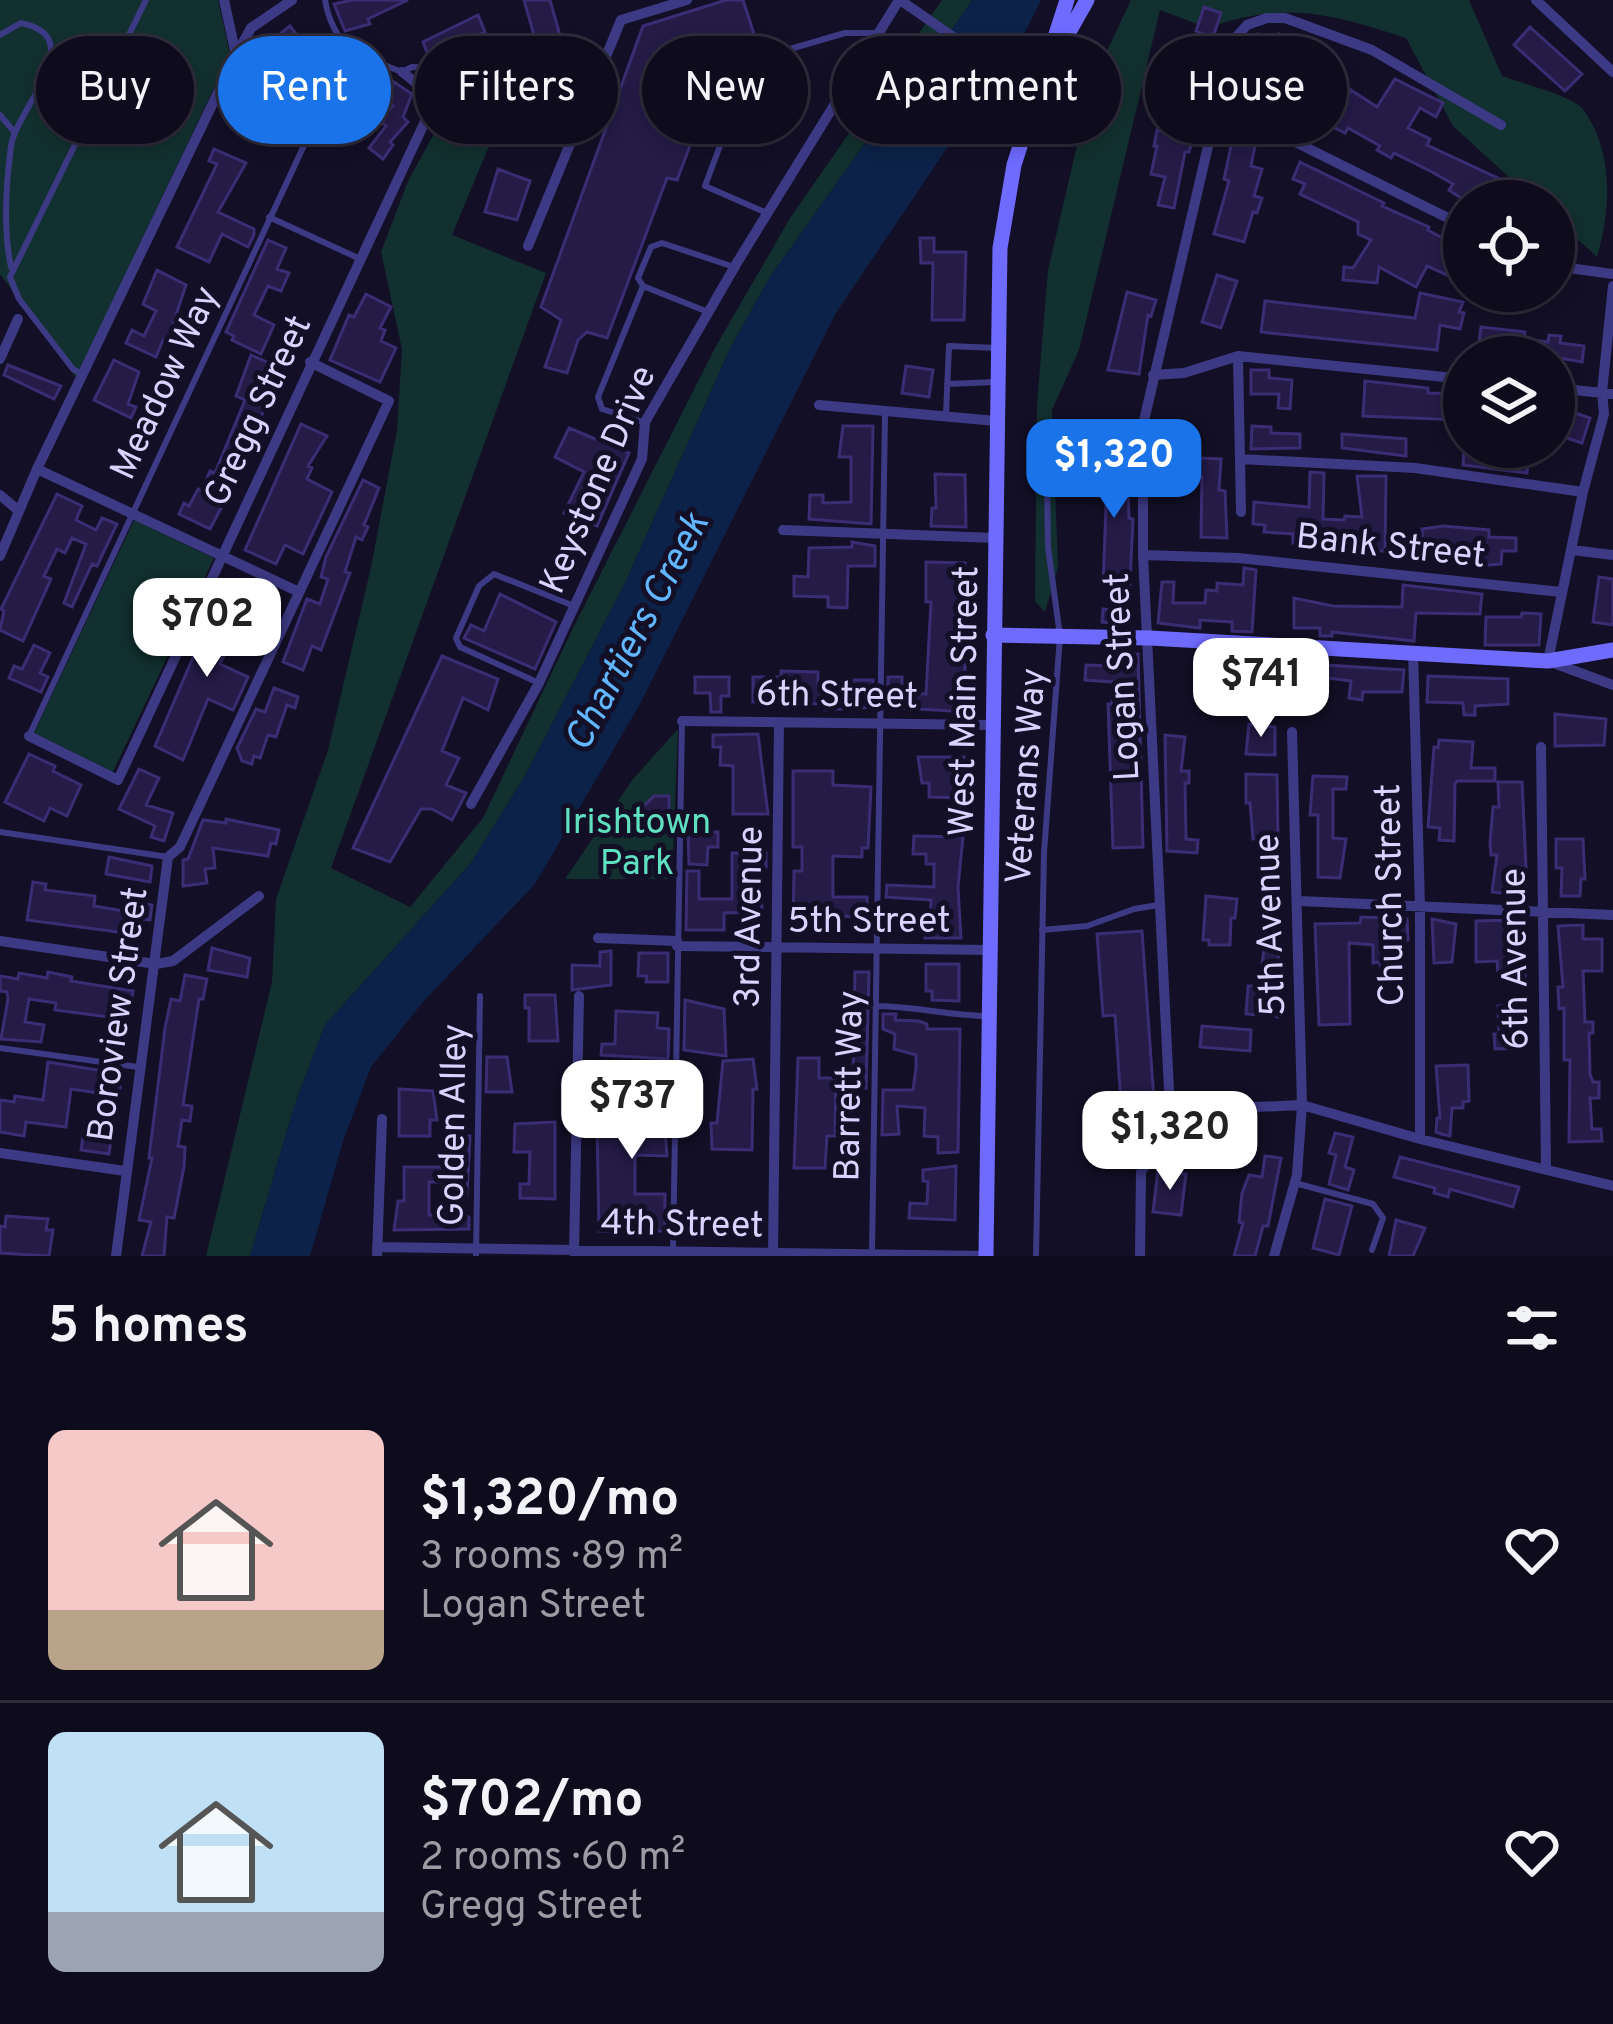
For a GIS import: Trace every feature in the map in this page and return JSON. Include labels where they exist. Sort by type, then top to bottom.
[{"type":"main road","name":"West Main Street","points":[[1055,36],[1067,0]]},
{"type":"main road","name":"West Main Street","points":[[1067,36],[1087,0]]},
{"type":"main road","name":"West Main Street","points":[[986,1256],[1000,248],[1021,144]]},
{"type":"main road","points":[[993,635],[1150,638],[1548,661],[1613,650]]},
{"type":"street","points":[[224,0],[232,36]]},
{"type":"street","points":[[247,36],[292,0]]},
{"type":"street","points":[[631,0],[635,15]]},
{"type":"street","points":[[528,246],[621,20],[687,0]]},
{"type":"street","points":[[1536,0],[1613,72]]},
{"type":"street","points":[[905,2],[952,36]]},
{"type":"street","name":"Keystone Drive","points":[[471,804],[539,683],[642,459],[645,422],[767,213],[879,34],[905,2]]},
{"type":"street","name":"Logan Street","points":[[1237,36],[1247,25],[1267,18],[1285,18],[1334,36]]},
{"type":"street","name":"Logan Street","points":[[1347,41],[1372,50],[1501,124]]},
{"type":"street","name":"Gregg Street","points":[[29,736],[118,780],[428,115],[428,100],[419,84],[402,72]]},
{"type":"street","points":[[0,556],[218,92]]},
{"type":"street","name":"Logan Street","points":[[1140,1256],[1141,1172],[1165,1132],[1171,1111],[1143,555],[1143,425],[1208,144]]},
{"type":"street","points":[[1299,144],[1443,216]]},
{"type":"street","points":[[1575,269],[1613,274]]},
{"type":"street","points":[[1613,286],[1608,393],[1548,661],[1613,686]]},
{"type":"street","points":[[0,359],[18,319]]},
{"type":"street","points":[[1153,375],[1184,373],[1238,356],[1443,377]]},
{"type":"street","points":[[1238,356],[1241,512]]},
{"type":"street","name":"Boroview Street","points":[[116,1256],[168,857],[180,847],[389,400],[310,362]]},
{"type":"street","points":[[1575,390],[1608,393]]},
{"type":"street","points":[[819,406],[996,421]]},
{"type":"street","points":[[1240,460],[1414,468],[1583,492]]},
{"type":"street","points":[[37,469],[298,592]]},
{"type":"street","points":[[0,495],[20,511]]},
{"type":"street","points":[[783,530],[995,538]]},
{"type":"street","points":[[1572,550],[1613,556]]},
{"type":"street","name":"Bank Street","points":[[1143,555],[1238,558],[1561,592]]},
{"type":"street","name":"Church Street","points":[[1413,651],[1420,1139]]},
{"type":"street","name":"6th Street","points":[[682,721],[992,725]]},
{"type":"street","name":"3rd Avenue","points":[[773,1255],[779,722]]},
{"type":"street","name":"5th Avenue","points":[[1274,1256],[1295,1183],[1302,1105],[1292,732]]},
{"type":"street","name":"6th Avenue","points":[[1541,747],[1546,1169]]},
{"type":"street","points":[[0,941],[156,964],[173,961],[260,896]]},
{"type":"street","points":[[1299,901],[1613,915]]},
{"type":"street","name":"5th Street","points":[[598,938],[776,948],[989,950]]},
{"type":"street","points":[[574,1254],[579,996]]},
{"type":"street","points":[[1171,1111],[1302,1105],[1613,1186]]},
{"type":"street","points":[[377,1251],[382,1118]]},
{"type":"street","points":[[0,1153],[125,1171]]},
{"type":"street","name":"4th Street","points":[[377,1251],[986,1256]]},
{"type":"lane","points":[[11,271],[146,0]]},
{"type":"lane","points":[[325,0],[338,36]]},
{"type":"lane","points":[[0,35],[20,22],[34,25],[45,33],[51,47],[47,73],[14,134],[6,246],[13,288],[82,375]]},
{"type":"lane","points":[[767,213],[705,186],[752,60],[845,33],[879,34]]},
{"type":"lane","points":[[391,68],[402,72],[415,67]]},
{"type":"lane","points":[[0,116],[14,134]]},
{"type":"lane","name":"Meadow Way","points":[[29,736],[303,144]]},
{"type":"lane","points":[[268,217],[358,258]]},
{"type":"lane","points":[[708,312],[643,286],[638,278],[652,248],[662,243],[734,268]]},
{"type":"lane","points":[[643,286],[598,397],[602,409],[645,422]]},
{"type":"lane","points":[[945,417],[949,346],[997,348]]},
{"type":"lane","points":[[947,384],[997,382]]},
{"type":"lane","name":"Barrett Way","points":[[872,1255],[885,412]]},
{"type":"lane","name":"Veterans Way","points":[[1036,1255],[1044,853],[1060,636],[1048,547],[1047,480],[1052,457]]},
{"type":"lane","points":[[539,683],[460,647],[456,638],[479,586],[494,574],[574,606]]},
{"type":"lane","points":[[673,1254],[682,721]]},
{"type":"lane","points":[[0,832],[168,857]]},
{"type":"lane","points":[[1042,930],[1087,926],[1161,905]]},
{"type":"lane","name":"Golden Alley","points":[[476,1252],[481,995]]},
{"type":"lane","points":[[875,1006],[919,1006],[936,1015],[988,1016]]},
{"type":"lane","points":[[0,1048],[138,1067]]},
{"type":"lane","points":[[1295,1183],[1373,1204],[1383,1218],[1372,1250]]},
{"type":"green space","points":[[0,0],[218,0],[226,36],[218,36],[218,79],[194,130],[194,36],[36,36],[36,144],[187,144],[76,378],[0,274]]},
{"type":"green space","points":[[942,0],[972,0],[948,36],[917,36]]},
{"type":"green space","points":[[1131,0],[1469,0],[1502,76],[1575,103],[1592,124],[1607,178],[1605,218],[1597,257],[1575,237],[1575,180],[1512,180],[1453,126],[1406,38],[1308,14],[1261,14],[1208,28],[1160,10],[1154,36],[1145,36],[1145,73],[1079,350],[1052,410],[1058,567],[1045,612],[1035,601],[1037,404],[1048,270],[1077,144],[1121,144],[1121,36],[1114,36]]},
{"type":"green space","points":[[428,144],[490,144],[452,235],[546,273],[331,868],[410,907],[483,818],[715,348],[790,218],[842,144],[864,144],[770,277],[730,349],[626,581],[525,776],[471,863],[325,1025],[295,1104],[250,1256],[206,1256],[272,982],[276,899],[328,750],[371,567],[397,430],[402,349],[381,252],[408,181]]},
{"type":"green space","points":[[134,520],[214,558],[113,772],[34,733]]},
{"type":"green space","name":"Irishtown Park","points":[[678,729],[672,879],[565,879],[633,779]]},
{"type":"water","points":[[972,0],[1041,0],[1022,36],[948,36]]},
{"type":"water","name":"Chartiers Creek","points":[[864,144],[950,144],[836,313],[640,704],[535,884],[423,1002],[371,1067],[343,1141],[310,1256],[250,1256],[295,1104],[325,1025],[471,863],[525,776],[626,581],[730,349],[770,277]]},
{"type":"building","points":[[408,0],[368,19],[370,24],[345,31],[334,4]]},
{"type":"building","points":[[524,0],[550,0],[560,36],[534,36]]},
{"type":"building","points":[[726,0],[743,0],[754,34],[642,36],[642,144],[691,144],[677,180],[667,178],[607,338],[587,332],[578,340],[567,373],[545,367],[561,320],[541,307],[600,144],[618,144],[618,95],[643,26]]},
{"type":"building","points":[[1204,7],[1221,13],[1213,36],[1200,36],[1196,31]]},
{"type":"building","points":[[478,15],[485,32],[475,36],[435,36]]},
{"type":"building","points":[[290,26],[298,36],[278,36]]},
{"type":"building","points":[[1530,27],[1582,74],[1565,91],[1514,45]]},
{"type":"building","points":[[1395,79],[1443,103],[1436,117],[1420,108],[1408,128],[1430,139],[1427,145],[1502,180],[1446,180],[1394,153],[1391,158],[1377,150],[1380,146],[1347,130],[1347,93],[1351,90],[1377,107]]},
{"type":"building","points":[[394,82],[412,94],[403,117],[408,122],[391,141],[393,106]]},
{"type":"building","points":[[372,144],[393,145],[383,159],[369,148]]},
{"type":"building","points":[[1191,144],[1185,152],[1174,208],[1158,205],[1165,177],[1151,174],[1154,146]]},
{"type":"building","points":[[1231,144],[1255,144],[1251,166],[1262,169],[1254,196],[1262,198],[1244,242],[1214,234],[1229,181],[1224,179]]},
{"type":"building","points":[[214,149],[246,163],[218,212],[254,229],[254,235],[248,247],[222,234],[209,262],[177,247],[217,164],[209,161]]},
{"type":"building","points":[[1300,162],[1429,227],[1443,238],[1443,273],[1427,266],[1416,287],[1379,267],[1377,283],[1343,280],[1344,267],[1353,268],[1371,240],[1358,234],[1358,222],[1300,194],[1305,184],[1293,179]]},
{"type":"building","points":[[498,169],[530,181],[517,220],[485,212]]},
{"type":"building","points":[[920,238],[934,238],[934,252],[966,252],[964,320],[932,320],[933,263],[921,263]]},
{"type":"building","points":[[268,240],[286,248],[277,269],[289,273],[281,291],[268,286],[254,315],[274,325],[261,354],[226,332]]},
{"type":"building","points":[[157,270],[186,285],[173,324],[185,330],[177,347],[163,340],[156,357],[126,343],[132,330],[144,336],[156,311],[143,304]]},
{"type":"building","points":[[1217,275],[1237,281],[1221,328],[1202,322]]},
{"type":"building","points":[[1127,292],[1156,300],[1148,315],[1139,374],[1108,370]]},
{"type":"building","points":[[1420,293],[1443,298],[1443,312],[1464,313],[1460,329],[1440,325],[1437,350],[1261,332],[1265,301],[1415,318]]},
{"type":"building","points":[[366,294],[391,307],[380,328],[385,330],[381,341],[396,348],[380,382],[330,360],[349,315],[354,317]]},
{"type":"building","points":[[1481,327],[1525,332],[1524,336],[1480,336]]},
{"type":"building","points":[[1575,345],[1584,346],[1582,362],[1575,361]]},
{"type":"building","points":[[251,355],[276,366],[265,392],[271,394],[242,461],[237,459],[228,479],[235,482],[210,529],[179,514],[198,489],[202,491],[210,471],[215,473],[245,400],[236,396]]},
{"type":"building","points":[[114,360],[139,372],[128,404],[136,407],[131,418],[94,400]]},
{"type":"building","points":[[8,365],[61,386],[54,399],[4,375]]},
{"type":"building","points":[[906,366],[933,370],[929,397],[902,393]]},
{"type":"building","points":[[1251,370],[1269,370],[1269,378],[1292,380],[1290,409],[1278,408],[1279,394],[1251,394]]},
{"type":"building","points":[[1365,381],[1443,393],[1443,419],[1363,416]]},
{"type":"building","points":[[1575,413],[1590,418],[1582,443],[1575,441]]},
{"type":"building","points":[[301,424],[327,436],[308,466],[312,468],[307,479],[332,492],[303,554],[285,545],[276,564],[245,550]]},
{"type":"building","points":[[843,426],[873,426],[871,524],[809,519],[810,495],[823,495],[823,503],[851,502],[851,457],[839,457]]},
{"type":"building","points":[[1252,426],[1271,427],[1271,433],[1300,434],[1300,448],[1251,449]]},
{"type":"building","points":[[569,428],[629,453],[597,526],[564,513],[584,472],[555,457]]},
{"type":"building","points":[[1109,433],[1133,435],[1128,487],[1129,518],[1133,519],[1128,624],[1102,622],[1103,609],[1112,610],[1114,587],[1103,586],[1107,480],[1069,479],[1069,459],[1109,466]]},
{"type":"building","points":[[1342,434],[1406,439],[1406,456],[1342,448]]},
{"type":"building","points":[[1199,458],[1221,459],[1219,490],[1225,491],[1227,538],[1201,537],[1202,477],[1189,476],[1190,463],[1199,464]]},
{"type":"building","points":[[1487,468],[1528,468],[1527,473]]},
{"type":"building","points":[[1310,472],[1324,473],[1323,519],[1362,517],[1357,476],[1386,476],[1385,551],[1343,551],[1343,542],[1308,539],[1308,543],[1293,543],[1293,534],[1264,532],[1265,525],[1253,524],[1254,502],[1309,507]]},
{"type":"building","points":[[935,474],[965,475],[966,527],[931,526],[932,508],[936,508]]},
{"type":"building","points":[[363,480],[379,488],[364,525],[368,527],[362,540],[356,537],[345,572],[350,573],[321,650],[312,646],[303,670],[283,662],[307,599],[320,604],[328,579],[321,577],[326,557]]},
{"type":"building","points":[[57,494],[82,506],[76,520],[96,530],[102,518],[117,524],[72,607],[64,603],[86,544],[72,538],[65,553],[57,549],[44,576],[51,579],[23,641],[0,630],[1,609]]},
{"type":"building","points":[[1443,526],[1516,538],[1516,551],[1502,551],[1501,564],[1488,565],[1423,554],[1422,529]]},
{"type":"building","points":[[852,542],[875,546],[875,566],[848,566],[847,608],[828,607],[828,597],[794,596],[794,576],[808,577],[809,548],[852,547]]},
{"type":"building","points":[[926,562],[965,563],[965,712],[888,707],[888,677],[902,677],[902,693],[926,694],[931,602],[926,602]]},
{"type":"building","points":[[1244,568],[1256,570],[1252,632],[1232,631],[1232,622],[1200,620],[1200,628],[1158,623],[1162,582],[1174,582],[1173,603],[1205,603],[1206,590],[1217,591],[1217,583],[1243,585]]},
{"type":"building","points":[[1599,577],[1613,579],[1613,625],[1593,622]]},
{"type":"building","points":[[1403,585],[1482,594],[1480,614],[1416,613],[1414,641],[1332,632],[1332,636],[1320,636],[1320,628],[1294,628],[1294,598],[1333,606],[1402,607]]},
{"type":"building","points":[[224,594],[250,607],[243,622],[254,629],[249,641],[234,634],[220,664],[248,677],[233,710],[208,699],[183,760],[155,746],[194,655],[200,658],[216,626],[211,624]]},
{"type":"building","points":[[500,594],[556,622],[535,669],[464,638],[471,625],[484,631]]},
{"type":"building","points":[[1522,613],[1541,614],[1539,645],[1485,645],[1486,617],[1521,617]]},
{"type":"building","points":[[34,645],[50,653],[40,673],[48,677],[41,692],[9,678],[14,666],[22,669]]},
{"type":"building","points":[[1124,654],[1138,654],[1143,847],[1113,848],[1108,704],[1112,704],[1113,682],[1085,680],[1086,665],[1114,666],[1124,663]]},
{"type":"building","points":[[442,656],[498,679],[488,710],[463,698],[442,751],[459,758],[446,785],[466,793],[452,820],[432,809],[421,809],[390,862],[353,848]]},
{"type":"building","points":[[1204,657],[1260,667],[1261,659],[1276,660],[1275,681],[1241,679],[1240,690],[1222,688],[1223,674],[1204,674]]},
{"type":"building","points":[[1310,664],[1404,670],[1402,692],[1363,692],[1362,700],[1349,698],[1351,681],[1328,678],[1327,697],[1308,696]]},
{"type":"building","points":[[781,671],[818,672],[818,684],[873,680],[873,707],[825,710],[825,704],[753,702],[753,677],[781,677]]},
{"type":"building","points":[[1428,676],[1508,679],[1508,704],[1475,706],[1475,715],[1464,715],[1463,703],[1427,702]]},
{"type":"building","points":[[695,677],[729,677],[729,696],[721,696],[721,712],[711,712],[710,693],[695,693]]},
{"type":"building","points":[[274,688],[298,697],[295,708],[287,705],[276,737],[268,735],[260,758],[254,756],[252,764],[242,761],[237,748],[256,709],[265,712]]},
{"type":"building","points":[[1555,714],[1606,719],[1604,745],[1555,746]]},
{"type":"building","points":[[1249,724],[1275,727],[1275,755],[1246,754]]},
{"type":"building","points":[[758,734],[768,814],[733,814],[733,766],[720,765],[721,747],[713,747],[713,735]]},
{"type":"building","points":[[1165,735],[1185,737],[1181,771],[1189,771],[1186,839],[1198,840],[1197,853],[1167,851]]},
{"type":"building","points":[[1439,740],[1473,742],[1471,768],[1495,768],[1495,781],[1455,784],[1454,841],[1439,840],[1440,828],[1428,827],[1434,747],[1438,748]]},
{"type":"building","points":[[29,754],[81,785],[67,816],[50,808],[44,821],[5,802]]},
{"type":"building","points":[[918,757],[964,757],[966,798],[929,797],[929,783],[922,783]]},
{"type":"building","points":[[139,769],[159,778],[146,805],[173,813],[164,841],[151,837],[155,826],[119,809]]},
{"type":"building","points":[[793,771],[833,771],[833,785],[871,787],[868,848],[862,848],[862,857],[833,856],[833,897],[867,897],[867,917],[833,916],[832,928],[793,928],[794,871],[802,871],[802,847],[793,847]]},
{"type":"building","points":[[1246,774],[1277,775],[1278,839],[1253,839]]},
{"type":"building","points":[[1313,776],[1347,777],[1346,789],[1333,789],[1333,838],[1346,839],[1340,878],[1318,877],[1318,815],[1310,815]]},
{"type":"building","points":[[1498,782],[1522,782],[1526,867],[1514,867],[1510,894],[1492,892],[1497,855],[1491,855],[1490,843],[1493,807],[1499,807]]},
{"type":"building","points":[[654,796],[669,796],[669,828],[642,828],[643,807]]},
{"type":"building","points":[[226,819],[279,830],[276,844],[271,843],[268,856],[213,848],[215,868],[205,869],[207,883],[183,886],[183,860],[188,859],[203,820],[226,823]]},
{"type":"building","points":[[688,832],[718,832],[718,847],[708,847],[707,865],[689,864]]},
{"type":"building","points":[[914,836],[963,837],[958,887],[961,938],[925,938],[931,900],[886,897],[887,885],[934,887],[934,864],[926,864],[926,854],[913,854]]},
{"type":"building","points":[[1556,839],[1583,839],[1585,879],[1581,879],[1580,896],[1561,896]]},
{"type":"building","points":[[732,853],[766,853],[766,867],[760,867],[762,912],[724,913],[724,930],[686,930],[687,871],[699,871],[699,899],[732,899]]},
{"type":"building","points":[[109,857],[152,866],[150,882],[106,874]]},
{"type":"building","points":[[33,882],[46,884],[45,890],[95,896],[94,906],[124,911],[126,901],[152,905],[150,920],[143,919],[141,935],[27,920]]},
{"type":"building","points":[[1206,896],[1237,899],[1230,945],[1209,945],[1209,940],[1203,940]]},
{"type":"building","points":[[1361,917],[1407,919],[1403,977],[1381,977],[1380,962],[1373,963],[1373,945],[1349,943],[1350,1024],[1319,1025],[1315,924],[1360,923]]},
{"type":"building","points":[[1432,919],[1456,924],[1452,962],[1434,963]]},
{"type":"building","points":[[1517,920],[1518,959],[1525,959],[1525,982],[1514,982],[1513,974],[1498,974],[1497,961],[1476,962],[1476,921]]},
{"type":"building","points":[[1583,925],[1583,939],[1602,939],[1602,971],[1583,971],[1585,1022],[1593,1022],[1590,1074],[1593,1082],[1599,1082],[1599,1098],[1590,1098],[1592,1129],[1601,1129],[1602,1141],[1569,1142],[1570,1060],[1564,1060],[1564,1008],[1559,1009],[1558,987],[1563,987],[1558,926]]},
{"type":"building","points":[[1142,931],[1155,1115],[1122,1117],[1115,1015],[1103,1016],[1097,934]]},
{"type":"building","points":[[1265,941],[1278,941],[1280,1017],[1246,1014],[1248,986],[1259,986]]},
{"type":"building","points":[[212,948],[250,958],[247,977],[208,970]]},
{"type":"building","points":[[611,951],[611,985],[572,990],[572,965],[600,966],[600,952]]},
{"type":"building","points":[[639,953],[668,953],[668,982],[646,982],[647,976],[638,976]]},
{"type":"building","points":[[926,964],[959,964],[959,1001],[932,1000],[932,991],[926,991]]},
{"type":"building","points":[[48,972],[72,977],[71,981],[133,991],[129,1017],[124,1016],[123,1026],[108,1024],[109,1017],[55,1010],[56,1003],[29,999],[25,1022],[44,1025],[41,1042],[1,1039],[8,999],[7,992],[0,991],[0,976],[18,979],[19,973],[47,978]]},
{"type":"building","points":[[855,972],[869,972],[866,1088],[853,1086]]},
{"type":"building","points":[[185,975],[207,979],[203,999],[199,999],[183,1105],[192,1106],[190,1121],[182,1120],[178,1146],[185,1147],[184,1167],[174,1218],[167,1217],[164,1256],[142,1256],[151,1222],[139,1220],[152,1158],[165,1028],[171,999],[180,1001]]},
{"type":"building","points":[[525,995],[555,995],[558,1041],[529,1041]]},
{"type":"building","points":[[685,1000],[724,1009],[726,1056],[684,1050]]},
{"type":"building","points":[[1525,1005],[1526,1048],[1495,1049],[1498,1006]]},
{"type":"building","points":[[616,1011],[658,1013],[657,1028],[669,1029],[668,1059],[601,1055],[602,1044],[615,1044]]},
{"type":"building","points":[[883,1014],[919,1021],[927,1029],[960,1029],[958,1152],[938,1153],[938,1137],[924,1136],[925,1108],[897,1106],[899,1134],[882,1135],[883,1090],[913,1090],[916,1068],[916,1055],[894,1049],[895,1034],[883,1029]]},
{"type":"building","points":[[1202,1026],[1251,1030],[1250,1051],[1200,1047]]},
{"type":"building","points":[[487,1057],[507,1057],[512,1092],[486,1092]]},
{"type":"building","points":[[798,1058],[819,1058],[819,1078],[836,1078],[835,1136],[827,1136],[825,1168],[794,1168]]},
{"type":"building","points":[[753,1059],[757,1089],[753,1089],[752,1150],[712,1149],[711,1123],[717,1123],[723,1061]]},
{"type":"building","points":[[48,1062],[122,1074],[119,1096],[71,1089],[66,1127],[26,1122],[24,1136],[0,1132],[0,1100],[14,1102],[15,1096],[43,1100]]},
{"type":"building","points":[[1468,1065],[1469,1101],[1463,1102],[1463,1108],[1452,1108],[1450,1136],[1436,1132],[1440,1118],[1436,1066]]},
{"type":"building","points":[[646,1077],[668,1077],[668,1102],[663,1102],[667,1156],[635,1155],[635,1194],[665,1194],[665,1231],[653,1231],[653,1217],[632,1217],[631,1232],[599,1231],[597,1123],[638,1123],[637,1090],[646,1090]]},
{"type":"building","points":[[399,1089],[433,1091],[437,1120],[430,1120],[430,1136],[399,1136]]},
{"type":"building","points":[[99,1117],[114,1119],[109,1154],[81,1150],[85,1123],[98,1125]]},
{"type":"building","points":[[555,1122],[555,1199],[520,1198],[520,1184],[529,1184],[530,1152],[514,1152],[515,1124]]},
{"type":"building","points":[[1335,1133],[1353,1137],[1345,1167],[1354,1170],[1348,1190],[1329,1184],[1336,1155],[1329,1153]]},
{"type":"building","points":[[456,1136],[470,1136],[467,1195],[455,1194],[455,1182],[429,1182],[429,1215],[464,1215],[469,1217],[469,1229],[394,1230],[398,1201],[404,1201],[404,1167],[442,1167],[443,1152],[456,1153]]},
{"type":"building","points":[[1265,1156],[1281,1158],[1268,1226],[1263,1226],[1255,1256],[1234,1256],[1243,1223],[1239,1222],[1242,1193],[1249,1175],[1262,1177]]},
{"type":"building","points":[[1400,1157],[1519,1187],[1513,1207],[1450,1189],[1448,1197],[1434,1193],[1435,1188],[1394,1177]]},
{"type":"building","points":[[956,1166],[955,1220],[909,1218],[910,1203],[927,1204],[923,1170]]},
{"type":"building","points":[[1158,1171],[1186,1174],[1181,1215],[1153,1212]]},
{"type":"building","points":[[1325,1199],[1352,1206],[1339,1255],[1313,1248]]},
{"type":"building","points":[[6,1216],[48,1219],[46,1230],[53,1230],[49,1256],[0,1253],[0,1226],[5,1227]]},
{"type":"building","points":[[1396,1220],[1425,1228],[1413,1256],[1389,1256]]}]
